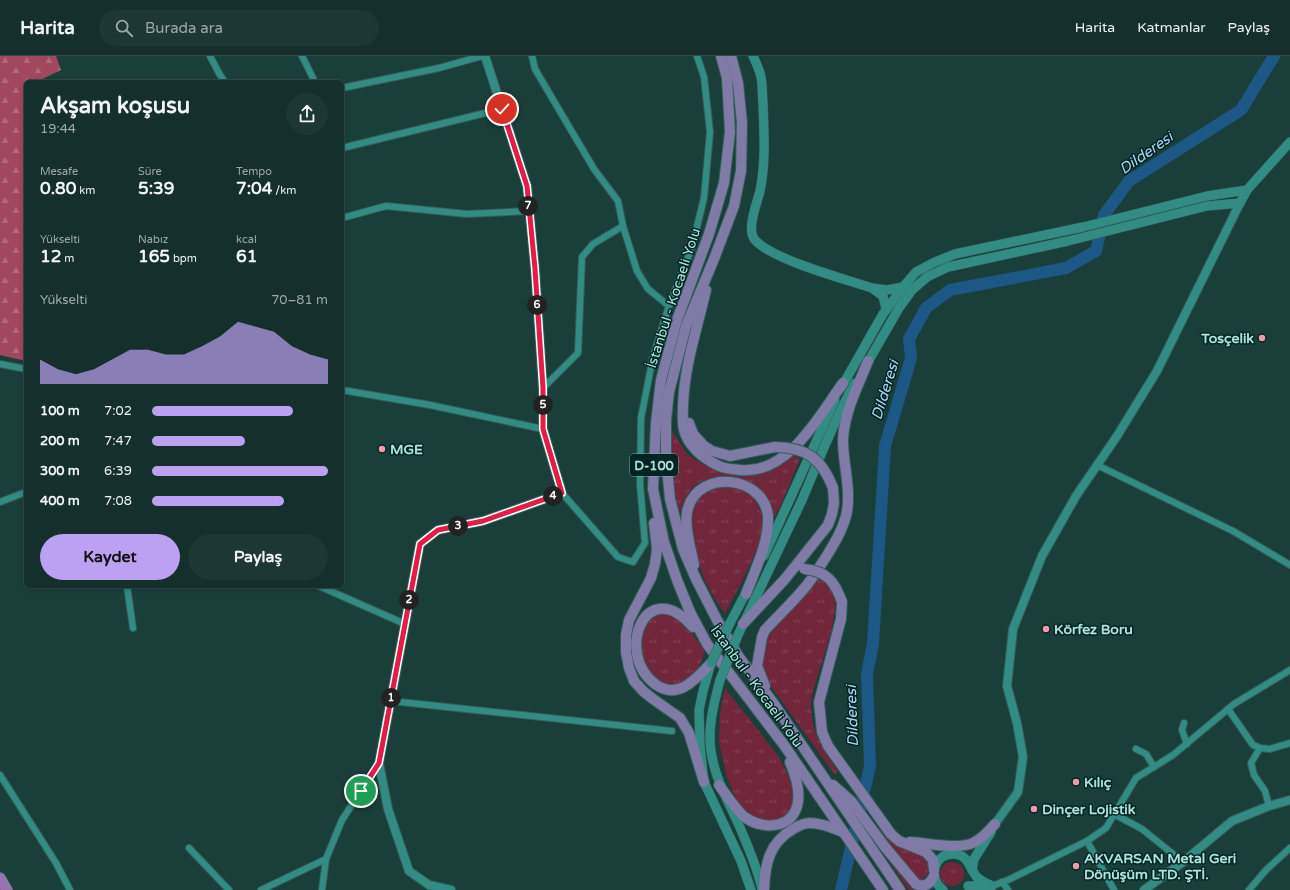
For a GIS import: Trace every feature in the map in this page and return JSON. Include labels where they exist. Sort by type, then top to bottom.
[{"type":"highway","name":"İstanbul - Kocaeli Yolu","points":[[721,56],[727,78],[730,132],[724,183],[709,234],[678,320],[661,380],[656,423],[653,489],[664,542],[677,580],[690,612],[707,644],[784,745],[883,890]]},
{"type":"highway","points":[[731,56],[738,83],[742,123],[742,171],[734,206],[686,326],[669,392],[666,420],[666,458],[670,499],[683,549],[696,579],[717,620],[739,657],[774,704],[823,776],[875,834],[916,884],[921,887],[927,885],[931,881],[934,873],[933,860],[920,849],[899,841],[891,834],[828,746],[822,732],[819,702],[841,619],[842,602],[834,583],[820,573],[813,570],[804,569],[793,573],[785,579]]},
{"type":"highway","points":[[714,259],[687,368],[683,418],[684,431],[689,440],[704,458],[724,469],[749,471],[770,466],[784,456],[813,426],[843,383]]},
{"type":"highway","points":[[774,704],[760,676],[757,666],[762,637],[765,630],[809,582],[832,548],[842,527],[846,515],[848,483],[843,440],[850,407],[868,361]]},
{"type":"highway","points":[[685,380],[689,423],[693,434],[704,446],[712,451],[730,456],[775,447],[785,447],[804,452],[813,457],[828,475],[832,488],[834,503],[828,525],[785,579],[743,624]]},
{"type":"highway","points":[[696,579],[686,523],[688,508],[694,495],[705,486],[720,482],[734,482],[753,491],[762,501],[768,516],[767,532],[746,594]]},
{"type":"highway","points":[[653,489],[653,516],[657,549],[655,564],[651,578],[629,620],[626,635],[626,652],[629,668],[634,680],[643,691],[680,718],[689,733],[704,782]]},
{"type":"highway","points":[[707,644],[686,618],[670,609],[663,608],[649,613],[643,618],[638,628],[636,642],[641,668],[646,676],[661,688],[670,690],[686,687],[694,682],[711,663]]},
{"type":"highway","points":[[719,785],[744,818],[767,827],[784,823],[796,810],[798,790],[795,774],[784,745]]},
{"type":"highway","points":[[846,802],[869,845],[900,890]]},
{"type":"highway","points":[[881,819],[900,838],[909,842],[945,845],[966,845],[974,842],[982,837],[995,824]]},
{"type":"highway","points":[[764,890],[766,866],[772,849],[780,838],[790,830],[800,825],[810,823],[832,827],[843,832]]},
{"type":"highway","points":[[0,878],[7,890]]},
{"type":"main road","points":[[753,56],[760,74],[764,128],[764,166],[752,224],[754,240],[773,253],[800,264],[872,288],[887,290],[903,287]]},
{"type":"main road","points":[[764,890],[758,871],[738,824],[719,785],[713,762],[710,738],[712,708],[720,680],[738,635],[797,510],[822,450],[845,401],[899,308],[912,290],[927,278],[948,267],[1068,241],[1207,206],[1240,203],[1247,190],[1290,142]]},
{"type":"main road","points":[[751,890],[741,861],[704,782],[700,746],[699,710],[703,691],[711,663],[780,522],[802,470],[843,383],[886,309],[916,272],[955,254],[1083,227],[1207,196],[1247,190]]},
{"type":"main road","points":[[872,288],[883,296],[886,309]]},
{"type":"main road","points":[[966,888],[971,881],[974,859],[995,824]]},
{"type":"main road","points":[[941,889],[934,873],[936,864],[940,859],[952,854],[964,858],[969,862],[977,877],[992,886]]},
{"type":"main road","points":[[966,888],[992,886]]},
{"type":"street","points":[[210,56],[224,80]]},
{"type":"street","points":[[302,56],[314,80]]},
{"type":"street","points":[[344,88],[439,68],[482,56]]},
{"type":"street","points":[[485,56],[527,186],[528,211],[535,269],[543,388],[543,429],[562,493],[618,557],[633,562],[645,543],[640,484],[641,418],[653,357],[669,306],[692,247],[704,198],[710,132],[704,77],[697,56]]},
{"type":"street","points":[[532,56],[536,69],[594,169],[618,201],[623,226],[637,271],[648,289],[669,306]]},
{"type":"street","points":[[344,148],[502,109]]},
{"type":"street","points":[[995,824],[1018,792],[1023,757],[1017,723],[1007,686],[1013,629],[1042,556],[1076,496],[1157,371],[1240,203]]},
{"type":"street","points":[[344,217],[386,206],[467,214],[528,211]]},
{"type":"street","points":[[543,388],[578,353],[582,257],[593,244],[623,226]]},
{"type":"street","points":[[0,364],[24,369]]},
{"type":"street","points":[[344,390],[430,405],[543,429]]},
{"type":"street","points":[[1097,465],[1233,531],[1290,565]]},
{"type":"street","points":[[0,502],[24,493]]},
{"type":"street","points":[[451,890],[429,885],[409,871],[388,809],[379,763],[420,544],[438,530],[483,521],[562,493]]},
{"type":"street","points":[[127,588],[133,628]]},
{"type":"street","points":[[324,588],[405,624]]},
{"type":"street","points":[[992,886],[1087,841],[1106,828],[1136,778],[1173,755],[1234,704],[1290,670]]},
{"type":"street","points":[[391,701],[672,731]]},
{"type":"street","points":[[1228,709],[1253,744],[1260,748],[1270,749],[1290,743]]},
{"type":"street","points":[[1184,724],[1182,730],[1187,744]]},
{"type":"street","points":[[1260,748],[1250,762],[1254,775],[1265,791],[1269,806]]},
{"type":"street","points":[[1136,749],[1146,754],[1154,767]]},
{"type":"street","points":[[322,890],[326,859],[342,820],[379,763]]},
{"type":"street","points":[[0,776],[56,863],[70,890]]},
{"type":"street","points":[[1144,890],[1154,887],[1232,821],[1269,806],[1290,800]]},
{"type":"street","points":[[1114,814],[1142,829],[1183,862]]},
{"type":"street","points":[[1087,841],[1114,890]]},
{"type":"street","points":[[189,848],[229,890]]},
{"type":"street","points":[[1249,890],[1266,870],[1290,848]]},
{"type":"street","points":[[261,890],[326,859]]},
{"type":"street","points":[[1002,882],[1008,890]]},
{"type":"green space","points":[[0,56],[56,56],[61,70],[40,80],[24,80],[24,361],[0,355]]},
{"type":"green space","points":[[672,431],[688,455],[707,466],[732,475],[753,476],[774,469],[792,455],[800,459],[780,507],[771,523],[766,503],[726,478],[714,478],[702,481],[694,486],[688,493],[679,517],[671,463]]},
{"type":"green space","points":[[718,486],[737,486],[750,494],[755,500],[761,513],[763,526],[759,543],[746,574],[725,614],[703,576],[693,535],[691,516],[692,508],[697,498]]},
{"type":"green space","points":[[815,579],[827,583],[833,593],[835,607],[833,623],[813,693],[811,706],[816,733],[819,741],[838,772],[835,775],[770,685],[762,668],[763,642]]},
{"type":"green space","points":[[659,612],[674,617],[680,621],[690,631],[704,650],[698,669],[691,679],[683,684],[666,686],[651,677],[641,655],[641,639],[647,620]]},
{"type":"green space","points":[[725,688],[779,757],[792,783],[794,796],[793,806],[789,814],[773,823],[748,816],[735,797],[727,777],[719,742],[720,713]]},
{"type":"green space","points":[[879,828],[894,844],[927,858],[929,863],[927,876],[921,880],[916,878],[877,829]]},
{"type":"green space","points":[[881,850],[911,886],[917,890],[909,890]]},
{"type":"green space","points":[[952,862],[961,865],[964,874],[961,883],[952,886],[943,883],[940,874],[943,865]]},
{"type":"waterway","name":"Dilderesi","points":[[841,890],[870,766],[867,674],[873,644],[885,446],[911,358],[909,339],[926,308],[950,290],[1066,268],[1096,251],[1104,215],[1129,181],[1241,110],[1274,56]]},
{"type":"place","name":"Tosçelik","points":[[1262,338]]},
{"type":"place","name":"MGE","points":[[382,449]]},
{"type":"place","name":"Körfez Boru","points":[[1046,629]]},
{"type":"place","name":"Kılıç","points":[[1076,782]]},
{"type":"place","name":"Dinçer Lojistik","points":[[1034,809]]},
{"type":"place","name":"AKVARSAN Metal Geri Dönüşüm LTD. ŞTİ.","points":[[1076,866]]},
{"type":"route","points":[[361,791],[379,763],[420,544],[438,530],[483,521],[562,493],[543,429],[543,388],[535,269],[528,211],[527,186],[502,109]]}]
